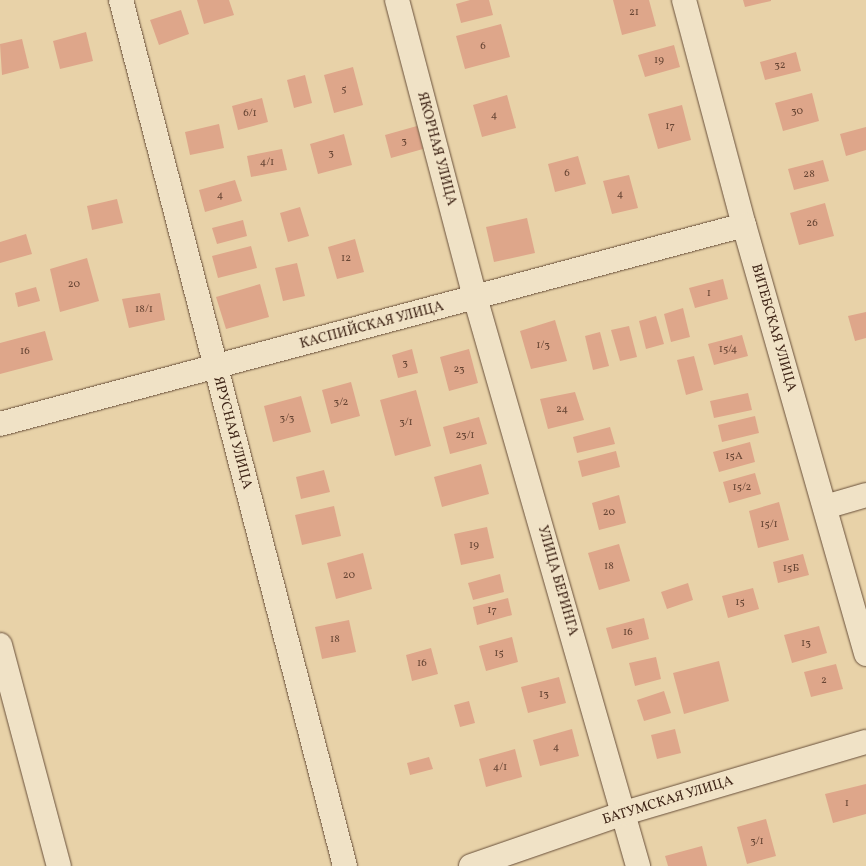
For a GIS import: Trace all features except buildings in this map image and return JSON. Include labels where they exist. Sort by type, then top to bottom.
[{"type":"street","name":"ЯРУСНАЯ УЛИЦА","points":[[121,0],[345,866]]},
{"type":"street","name":"ЯКОРНАЯ УЛИЦА","points":[[397,0],[475,297]]},
{"type":"street","name":"ВИТЕБСКАЯ УЛИЦА","points":[[684,0],[744,225],[866,654]]},
{"type":"street","name":"КАСПИЙСКАЯ УЛИЦА","points":[[0,424],[216,369],[744,225]]},
{"type":"street","name":"УЛИЦА БЕРИНГА","points":[[475,297],[638,866]]},
{"type":"street","points":[[825,507],[866,495]]},
{"type":"street","points":[[0,646],[10,719],[59,866]]},
{"type":"street","name":"БАТУМСКАЯ УЛИЦА","points":[[471,866],[624,813],[866,742]]}]
